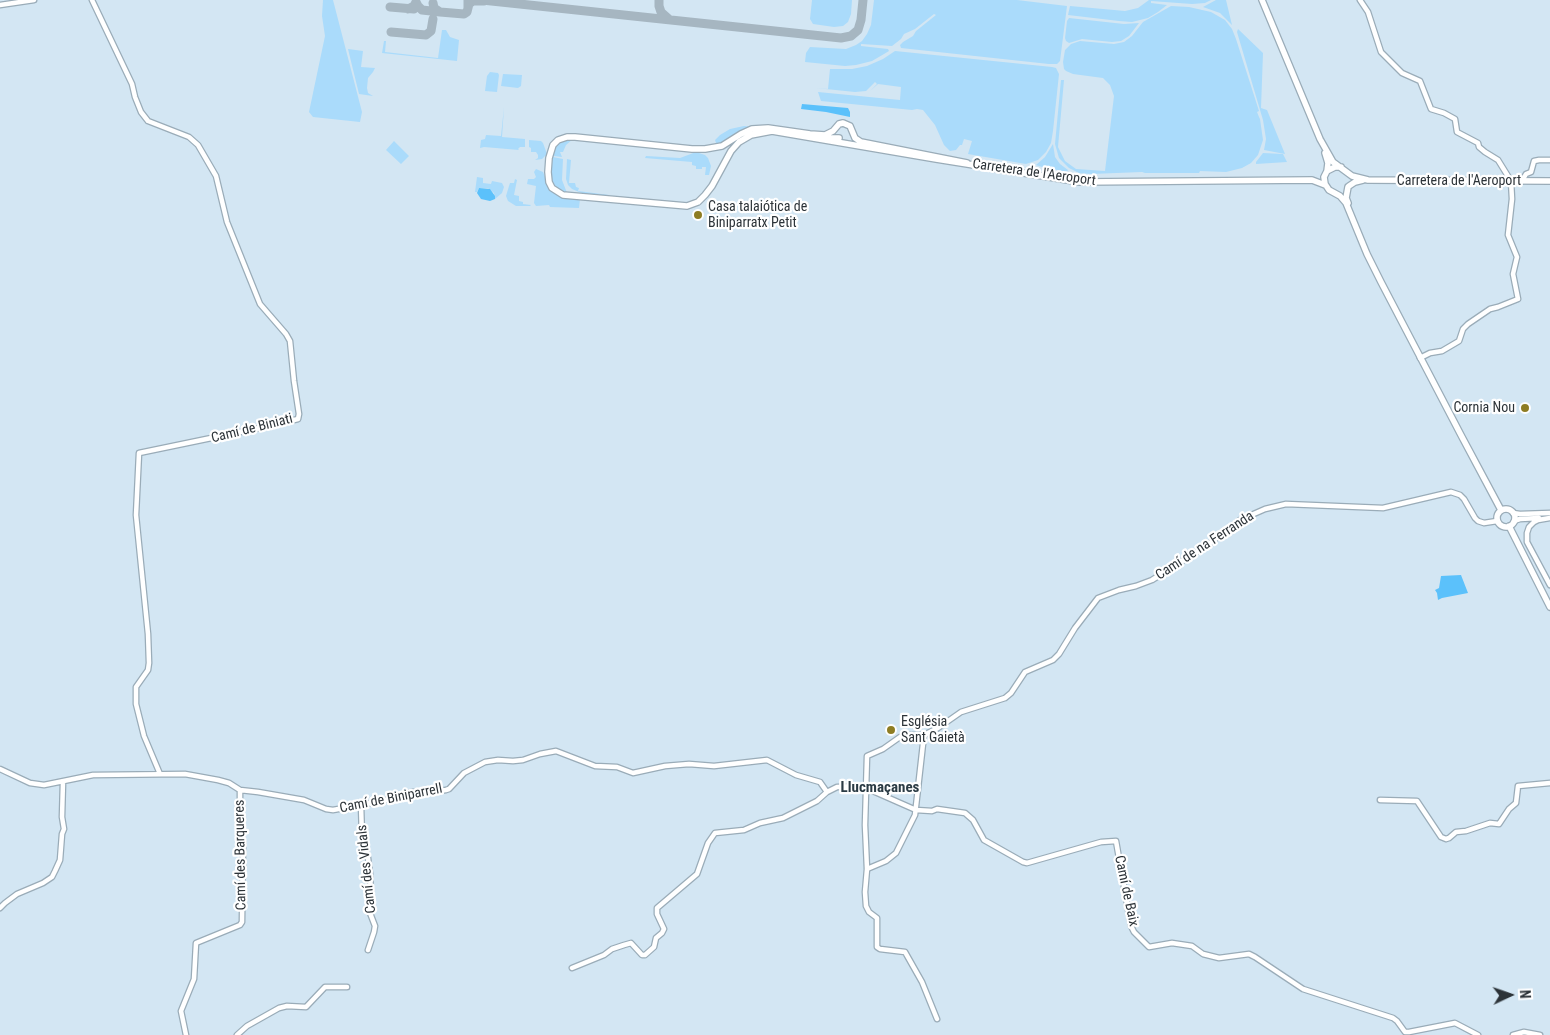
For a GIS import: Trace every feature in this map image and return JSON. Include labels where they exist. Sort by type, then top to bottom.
[{"type":"main road","points":[[1262,0],[1320,139],[1327,160],[1325,185],[1346,203],[1373,265],[1420,358],[1500,507],[1513,513],[1514,521],[1509,526],[1502,526],[1497,521],[1500,507]]},
{"type":"main road","points":[[842,139],[836,133],[836,127],[841,123],[846,123],[850,126],[855,138],[861,142],[967,163]]},
{"type":"main road","name":"Carretera de l'Aeroport","points":[[836,127],[828,134],[820,135],[768,128],[752,129],[724,145],[705,149],[575,137],[560,139],[552,148],[548,175],[550,185],[563,195],[683,206],[692,205],[702,198],[712,186],[731,151],[737,144],[746,137],[760,132],[774,131],[1080,182],[1312,180],[1325,185]]},
{"type":"main road","points":[[842,139],[850,137],[852,131]]},
{"type":"main road","points":[[809,137],[842,139],[890,151]]},
{"type":"main road","points":[[1320,139],[1333,162],[1354,177],[1368,180]]},
{"type":"main road","points":[[1326,172],[1332,168],[1341,167]]},
{"type":"main road","name":"Carretera de l'Aeroport","points":[[1312,180],[1326,172]]},
{"type":"main road","points":[[1348,172],[1350,178],[1346,198],[1373,265]]},
{"type":"main road","points":[[1335,193],[1342,192],[1355,182],[1368,180]]},
{"type":"main road","name":"Carretera de l'Aeroport","points":[[1368,180],[1550,181]]},
{"type":"main road","points":[[1509,526],[1550,606]]},
{"type":"street","points":[[0,6],[34,0]]},
{"type":"street","name":"Camí de Biniati","points":[[92,0],[132,84],[134,97],[141,112],[148,121],[189,137],[198,145],[216,176],[227,222],[260,304],[290,341],[299,414],[298,419],[274,425],[139,453],[136,514],[148,634],[149,663],[148,670],[136,687],[136,704],[144,736],[160,774]]},
{"type":"street","points":[[1360,0],[1368,12],[1381,52],[1402,73],[1420,81],[1431,109],[1455,119],[1457,132],[1478,143],[1485,152],[1498,160],[1511,181],[1512,200],[1508,235],[1517,257],[1513,274],[1518,299],[1490,309],[1463,329],[1459,341],[1442,351],[1430,353],[1420,358]]},
{"type":"street","points":[[1522,181],[1526,174],[1531,172],[1534,161],[1550,160]]},
{"type":"street","name":"Camí de na Ferranda","points":[[924,734],[938,728],[961,712],[1007,696],[1025,672],[1053,660],[1059,654],[1075,628],[1098,598],[1152,580],[1206,546],[1240,520],[1265,508],[1286,504],[1383,508],[1451,492],[1460,495],[1464,499],[1478,521],[1484,523],[1497,521]]},
{"type":"street","points":[[1513,513],[1531,518],[1550,516]]},
{"type":"street","points":[[1531,518],[1538,515],[1539,518],[1550,516]]},
{"type":"street","points":[[1514,521],[1550,516]]},
{"type":"street","points":[[1531,518],[1528,542],[1550,585]]},
{"type":"street","points":[[867,869],[886,861],[896,854],[915,815],[924,734],[900,737],[883,749],[867,756],[867,869],[865,892],[866,906],[869,912],[877,918],[877,947],[905,952],[922,982],[937,1019]]},
{"type":"street","name":"Camí de Biniparrell","points":[[0,769],[34,784],[48,785],[93,775],[179,773],[229,783],[240,790],[304,800],[329,810],[360,805],[412,792],[446,790],[464,773],[486,762],[523,760],[552,751],[560,752],[595,766],[617,767],[633,773],[665,766],[689,764],[714,766],[767,760],[796,775],[820,782],[827,792]]},
{"type":"street","points":[[0,908],[17,894],[44,883],[52,877],[55,871],[60,860],[64,829],[62,782]]},
{"type":"street","points":[[1380,800],[1417,801],[1441,837],[1446,839],[1456,832],[1466,831],[1490,823],[1498,824],[1509,809],[1516,804],[1518,786],[1550,783]]},
{"type":"street","points":[[572,968],[604,955],[612,949],[631,943],[642,955],[645,955],[654,947],[656,938],[664,928],[656,914],[657,908],[697,874],[708,843],[715,833],[744,830],[783,818],[817,801],[827,792],[837,787],[866,787],[916,810]]},
{"type":"street","name":"Camí des Barqueres","points":[[186,1035],[181,1011],[194,979],[196,943],[240,926],[242,922],[243,843],[240,822],[240,790]]},
{"type":"street","name":"Camí des Vidals","points":[[360,805],[362,837],[368,858],[371,894],[370,913],[375,925],[368,950]]},
{"type":"street","name":"Camí de Baix","points":[[916,810],[960,812],[967,815],[975,824],[984,840],[1012,858],[1025,863],[1101,842],[1116,841],[1131,926],[1134,932],[1150,947],[1172,942],[1192,946],[1203,954],[1219,958],[1249,954],[1255,956],[1303,989],[1393,1018],[1405,1032],[1455,1023],[1478,1035]]},
{"type":"street","points":[[238,1035],[247,1026],[279,1008],[285,1006],[306,1007],[325,987],[347,986]]},
{"type":"street","points":[[1513,1035],[1529,1032],[1540,1035]]},
{"type":"shaded area","points":[[323,0],[333,0],[362,112],[360,122],[313,117],[309,112],[325,36],[322,16]]},
{"type":"shaded area","points":[[812,0],[852,0],[851,14],[848,22],[843,26],[834,27],[813,24],[810,19]]},
{"type":"shaded area","points":[[874,0],[1017,0],[1067,6],[1060,61],[1057,64],[1049,64],[901,48],[900,45],[936,15],[934,14],[915,29],[904,34],[892,46],[861,44],[861,46],[888,49],[889,51],[872,61],[845,66],[805,62],[806,53],[810,47],[846,49],[862,41],[871,25]]},
{"type":"shaded area","points":[[1149,0],[1211,0],[1205,3],[1192,4],[1151,1],[1151,3],[1167,5],[1148,18],[1132,22],[1068,15],[1070,6],[1125,11],[1138,8]]},
{"type":"shaded area","points":[[1216,0],[1226,0],[1232,25],[1220,13],[1203,7]]},
{"type":"shaded area","points":[[1171,6],[1189,7],[1211,12],[1225,20],[1232,29],[1259,111],[1257,112],[1263,140],[1258,155],[1251,163],[1242,168],[1226,172],[1091,174],[1079,173],[1069,168],[1059,158],[1055,144],[1061,80],[1064,80],[1058,147],[1065,161],[1076,169],[1105,171],[1114,96],[1110,85],[1103,78],[1073,74],[1066,71],[1063,62],[1065,50],[1071,44],[1080,41],[1114,44],[1124,42],[1132,36],[1143,22]]},
{"type":"shaded area","points":[[1069,18],[1124,24],[1139,23],[1129,36],[1121,41],[1082,39],[1069,43],[1065,38]]},
{"type":"shaded area","points":[[1238,29],[1263,53],[1261,108],[1267,110],[1285,154],[1264,150],[1266,139],[1263,120],[1237,32]]},
{"type":"shaded area","points":[[442,30],[446,30],[450,37],[459,40],[457,61],[382,53],[384,41],[386,41],[385,52],[438,58]]},
{"type":"shaded area","points":[[348,49],[363,51],[361,67],[375,68],[368,78],[367,88],[368,93],[373,96],[359,94]]},
{"type":"shaded area","points":[[895,51],[1056,68],[1059,74],[1053,131],[1051,143],[1046,152],[1038,160],[1026,164],[968,154],[972,141],[964,139],[962,145],[956,150],[950,151],[944,145],[935,125],[923,110],[821,101],[818,92],[900,100],[901,87],[878,84],[870,91],[877,84],[875,82],[866,91],[855,92],[816,88],[828,89],[830,69],[852,69],[867,66]]},
{"type":"shaded area","points":[[490,72],[498,73],[499,75],[497,92],[485,91],[487,76]]},
{"type":"shaded area","points":[[503,74],[522,75],[521,86],[518,88],[501,86]]},
{"type":"shaded area","points":[[802,104],[848,108],[850,117],[801,109]]},
{"type":"shaded area","points":[[504,107],[502,137],[525,139],[525,147],[520,147],[519,150],[480,148],[481,140],[485,139],[486,135],[501,136]]},
{"type":"shaded area","points":[[744,126],[756,127],[717,146],[715,140],[720,135],[730,129]]},
{"type":"shaded area","points":[[573,139],[566,145],[563,152],[560,152],[562,157],[553,157],[557,145]]},
{"type":"shaded area","points":[[529,140],[541,141],[543,143],[547,154],[542,159],[535,160],[538,158],[538,155],[536,152],[531,152]]},
{"type":"shaded area","points":[[394,141],[409,156],[401,164],[386,150]]},
{"type":"shaded area","points":[[1053,144],[1055,157],[1068,170],[1067,172],[1036,165],[1045,157]]},
{"type":"shaded area","points":[[696,152],[708,158],[711,166],[709,175],[705,175],[706,167],[696,169],[692,162],[645,158],[646,156],[680,158]]},
{"type":"shaded area","points":[[1263,153],[1283,154],[1287,162],[1256,164]]},
{"type":"shaded area","points":[[553,157],[563,159],[562,180],[567,193],[564,193],[552,183],[551,163]]},
{"type":"shaded area","points":[[567,159],[571,160],[569,183],[575,183],[576,187],[579,188],[578,191],[609,196],[584,194],[572,189],[566,179]]},
{"type":"shaded area","points":[[536,169],[543,172],[550,189],[557,195],[580,199],[579,208],[550,207],[549,205],[536,206],[534,203],[536,186],[527,184],[528,179],[536,177],[534,172]]},
{"type":"shaded area","points":[[477,177],[483,178],[483,183],[491,184],[492,181],[502,183],[504,187],[502,193],[495,199],[494,193],[488,188],[479,188],[475,192]]},
{"type":"shaded area","points":[[515,179],[517,180],[514,195],[519,196],[519,201],[523,202],[523,204],[530,206],[516,206],[508,201],[506,196],[509,186],[510,183],[514,183]]},
{"type":"shaded area","points":[[479,188],[490,189],[495,199],[490,201],[481,199],[477,193]]},
{"type":"shaded area","points":[[1461,575],[1468,593],[1438,600],[1435,590],[1439,588],[1441,576]]},
{"type":"taxiway","points":[[468,0],[468,8],[469,4],[473,1],[484,1]]},
{"type":"taxiway","points":[[482,0],[841,38],[851,36],[858,30],[863,0]]},
{"type":"taxiway","points":[[659,0],[661,12],[670,20]]},
{"type":"taxiway","points":[[408,9],[414,6],[416,2],[422,10],[440,12],[434,8],[433,3]]},
{"type":"taxiway","points":[[390,7],[414,9]]},
{"type":"taxiway","points":[[440,12],[464,14],[468,8]]},
{"type":"taxiway","points":[[391,32],[426,35],[431,31],[433,19]]},
{"type":"place","name":"Casa talaiótica de Biniparratx Petit","points":[[698,215]]},
{"type":"place","name":"Cornia Nou","points":[[1525,408]]},
{"type":"place","name":"Església Sant Gaietà","points":[[891,730]]},
{"type":"district","name":"Llucmaçanes","points":[[880,788]]}]
